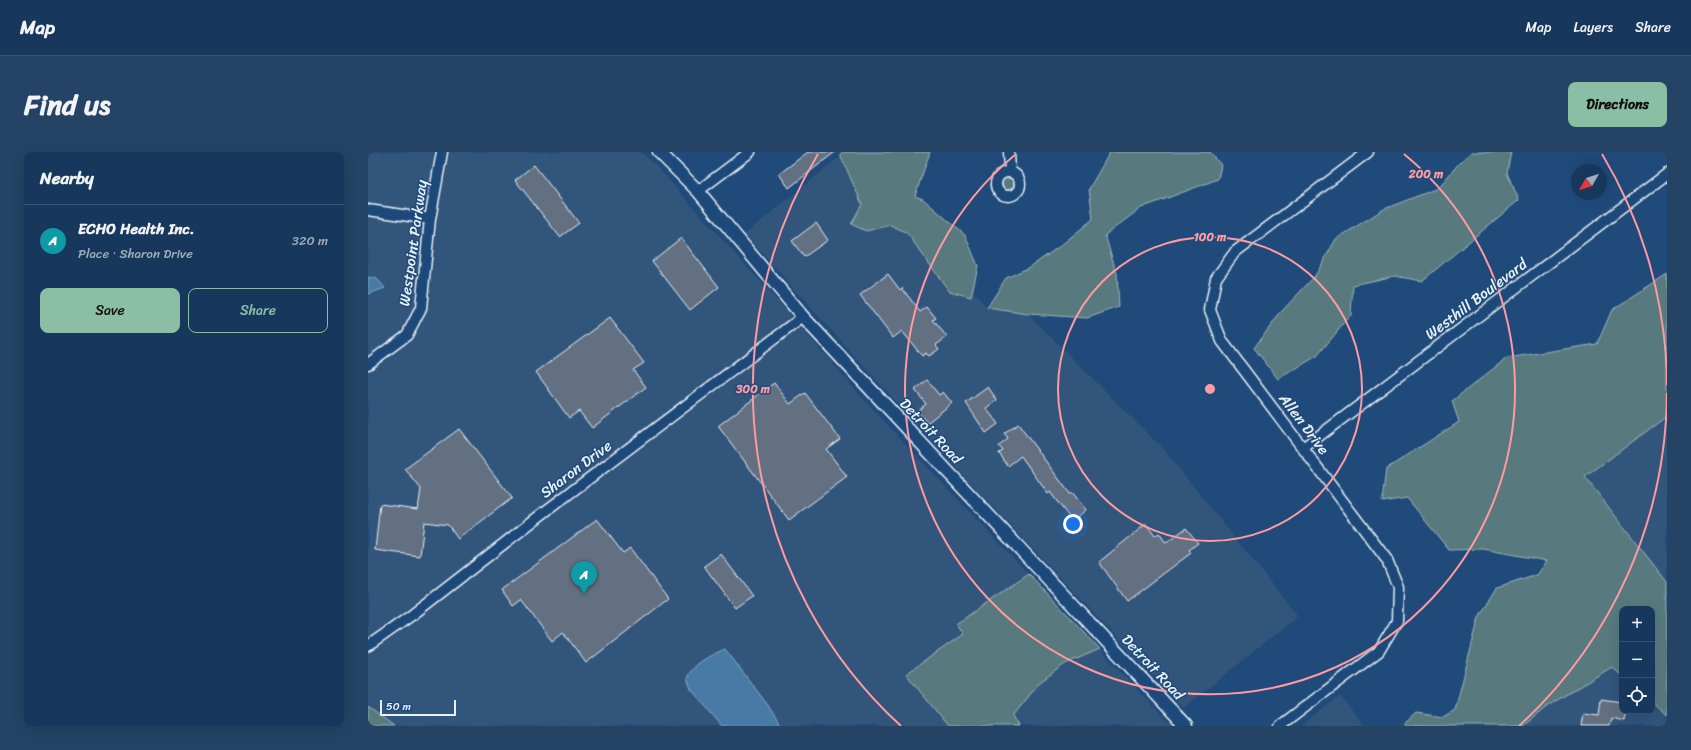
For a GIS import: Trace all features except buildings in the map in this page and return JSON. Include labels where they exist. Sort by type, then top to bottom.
[{"type":"main road","name":"Detroit Road","points":[[660,152],[698,191],[803,317],[1186,726]]},
{"type":"street","name":"Westpoint Parkway","points":[[368,364],[407,335],[420,308],[430,220],[442,152]]},
{"type":"street","points":[[698,191],[750,152]]},
{"type":"street","points":[[1009,152],[1010,172]]},
{"type":"street","name":"Allen Drive","points":[[1280,726],[1379,651],[1397,621],[1398,587],[1387,560],[1222,341],[1210,310],[1216,278],[1235,252],[1368,152]]},
{"type":"street","name":"Westhill Boulevard","points":[[1303,448],[1667,174]]},
{"type":"street","points":[[368,210],[430,220]]},
{"type":"street","name":"Sharon Drive","points":[[368,646],[412,615],[548,509],[803,317]]},
{"type":"shaded area","points":[[368,152],[641,152],[657,167],[776,299],[868,404],[1168,722],[1171,720],[1176,726],[394,726],[368,707]]},
{"type":"shaded area","points":[[841,156],[862,204],[851,224],[866,231],[891,225],[907,233],[949,291],[971,297],[973,291],[987,308],[1028,314],[1164,450],[1298,616],[1184,708],[975,488],[745,234]]},
{"type":"shaded area","points":[[368,277],[377,279],[385,288],[368,294]]},
{"type":"shaded area","points":[[1667,416],[1667,582],[1585,477]]},
{"type":"shaded area","points":[[725,649],[767,704],[781,726],[722,726],[691,689],[687,678],[694,668],[708,657]]},
{"type":"shaded area","points":[[1616,651],[1619,654],[1619,714],[1655,714],[1655,698],[1667,712],[1667,726],[1523,726]]},
{"type":"shaded area","points":[[1340,696],[1365,726],[1301,726]]},
{"type":"green space","points":[[843,152],[930,152],[915,196],[923,199],[965,235],[978,266],[971,297],[949,291],[907,233],[891,225],[866,231],[851,224],[862,204],[840,154]]},
{"type":"green space","points":[[1110,152],[1210,152],[1221,165],[1218,179],[1141,208],[1105,235],[1117,274],[1119,307],[1087,318],[1028,314],[987,308],[1006,278],[1030,267],[1060,246],[1093,219],[1089,189]]},
{"type":"green space","points":[[1471,152],[1511,152],[1507,173],[1519,200],[1422,281],[1395,276],[1353,285],[1351,315],[1317,356],[1278,379],[1254,348],[1282,311],[1315,276],[1336,239],[1384,209],[1438,188],[1460,162]]},
{"type":"green space","points":[[1006,178],[1010,178],[1014,184],[1010,190],[1006,190],[1002,186],[1002,182]]},
{"type":"green space","points":[[1667,274],[1667,416],[1585,477],[1667,582],[1667,715],[1655,705],[1655,606],[1619,606],[1619,673],[1612,667],[1549,705],[1523,726],[1407,726],[1404,724],[1416,713],[1443,717],[1455,710],[1479,617],[1497,588],[1537,575],[1547,561],[1483,549],[1449,550],[1407,498],[1382,502],[1386,469],[1459,422],[1452,401],[1507,358],[1597,344],[1612,310]]},
{"type":"green space","points":[[1029,574],[1100,649],[1065,664],[1040,682],[1013,716],[1019,726],[948,726],[906,674],[963,634],[956,624]]},
{"type":"green space","points":[[368,707],[394,726],[368,726]]},
{"type":"place","name":"ECHO Health Inc.","points":[[584,594]]}]
